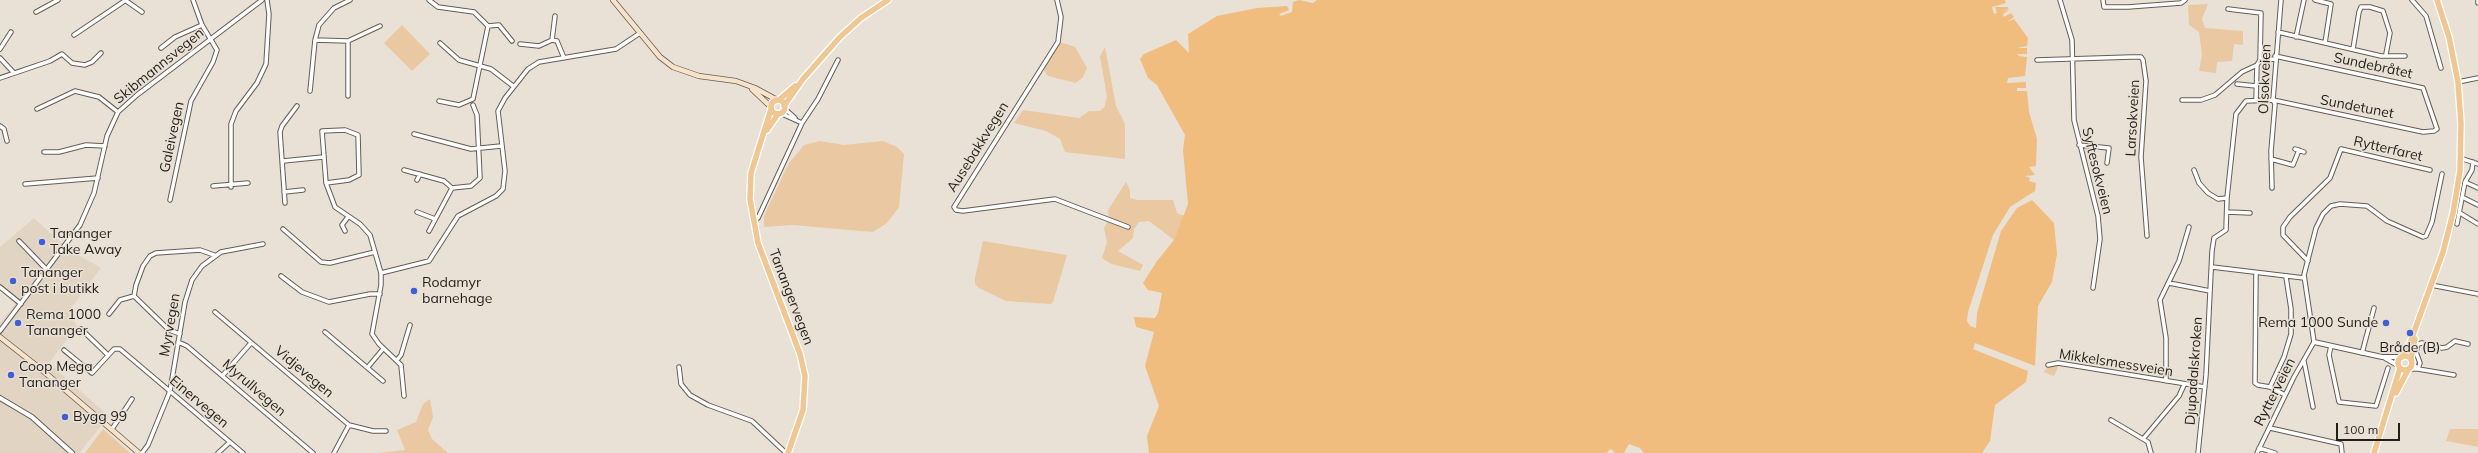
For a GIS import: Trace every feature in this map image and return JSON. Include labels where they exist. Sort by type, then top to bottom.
[{"type":"main road","points":[[613,0],[665,61],[682,71],[699,76],[727,79],[748,85],[778,100],[782,110]]},
{"type":"main road","name":"Tanangervegen","points":[[758,148],[768,126],[782,110],[803,80],[847,30],[888,0]]},
{"type":"main road","points":[[2381,431],[2410,365],[2412,347],[2453,213],[2460,158],[2458,82],[2449,37],[2438,0]]},
{"type":"main road","name":"Tanangervegen","points":[[787,453],[803,410],[805,376],[800,354],[763,259],[754,227],[750,186],[758,148],[772,103],[803,80]]},
{"type":"main road","points":[[748,85],[760,94],[771,108],[782,110]]},
{"type":"main road","points":[[2374,453],[2400,367],[2398,362],[2410,343],[2431,287]]},
{"type":"main road","points":[[0,337],[140,453]]},
{"type":"main road","points":[[2402,357],[2410,365]]},
{"type":"main road","points":[[2400,367],[2410,365]]},
{"type":"street","points":[[36,12],[53,1],[58,0]]},
{"type":"street","points":[[74,35],[125,0],[142,12]]},
{"type":"street","name":"Galeivegen","points":[[170,200],[191,101],[216,55],[217,47],[202,25],[193,0]]},
{"type":"street","name":"Skibmannsvegen","points":[[0,331],[80,225],[88,209],[98,178],[110,126],[118,112],[131,100],[210,38],[262,0]]},
{"type":"street","points":[[230,185],[231,124],[236,111],[257,83],[266,64],[269,14],[267,0]]},
{"type":"street","points":[[310,91],[315,40],[323,18],[334,8],[350,0]]},
{"type":"street","points":[[430,0],[438,7],[474,12],[488,26],[500,26],[512,41]]},
{"type":"street","name":"Ausebakkvegen","points":[[1057,0],[1061,17],[1058,42],[954,207],[956,210],[963,212],[1055,199],[1128,227]]},
{"type":"street","name":"Syftesokveien","points":[[2060,0],[2071,32],[2074,120],[2079,145],[2093,192],[2099,220],[2098,260],[2093,288]]},
{"type":"street","points":[[2103,0],[2104,7],[2128,7],[2181,3],[2185,0]]},
{"type":"street","name":"Olsokveien","points":[[2272,188],[2271,159],[2275,104],[2273,100],[2275,58],[2281,0]]},
{"type":"street","points":[[2296,36],[2304,0]]},
{"type":"street","points":[[2315,0],[2332,4],[2326,42]]},
{"type":"street","points":[[2408,0],[2412,0],[2426,16],[2441,68]]},
{"type":"street","points":[[2353,49],[2361,7],[2370,7],[2383,11],[2390,33],[2386,54]]},
{"type":"street","points":[[2228,9],[2262,13],[2260,60],[2257,65],[2256,100],[2246,101],[2236,114],[2227,198],[2228,212],[2250,213]]},
{"type":"street","points":[[552,40],[555,16]]},
{"type":"street","points":[[161,48],[175,37],[202,25]]},
{"type":"street","points":[[315,40],[348,41],[380,26]]},
{"type":"street","points":[[439,101],[459,105],[470,102],[475,95],[488,26]]},
{"type":"street","points":[[0,49],[12,32]]},
{"type":"street","points":[[2278,32],[2382,56],[2386,54],[2405,56]]},
{"type":"street","points":[[380,273],[429,261],[458,216],[499,193],[505,180],[498,111],[513,86],[533,64],[616,49],[640,33]]},
{"type":"street","points":[[552,40],[560,45],[564,58]]},
{"type":"street","points":[[520,44],[538,46],[552,40]]},
{"type":"street","points":[[348,41],[348,96]]},
{"type":"street","points":[[440,43],[459,60],[491,68],[513,86]]},
{"type":"street","points":[[0,78],[50,61],[62,54],[72,64],[88,64],[101,53]]},
{"type":"street","name":"Larsokveien","points":[[2037,60],[2141,57],[2144,63],[2146,81],[2141,157],[2147,236]]},
{"type":"street","points":[[0,58],[14,73]]},
{"type":"street","points":[[2260,60],[2275,58]]},
{"type":"street","name":"Sundebråtet","points":[[2275,58],[2424,88],[2437,129]]},
{"type":"street","points":[[758,218],[802,123],[818,98],[838,60]]},
{"type":"street","points":[[2182,100],[2201,100],[2215,96],[2242,72],[2257,65]]},
{"type":"street","points":[[2458,82],[2478,78]]},
{"type":"street","points":[[2237,84],[2256,86]]},
{"type":"street","points":[[37,109],[75,90],[99,97],[118,112]]},
{"type":"street","name":"Sundetunet","points":[[2256,100],[2273,100],[2423,132],[2432,132],[2437,129]]},
{"type":"street","points":[[404,170],[444,181],[452,188],[471,186],[478,181],[480,178],[477,150],[477,115],[473,104]]},
{"type":"street","points":[[285,203],[281,128],[297,106]]},
{"type":"street","points":[[782,110],[802,123]]},
{"type":"street","points":[[782,110],[797,120]]},
{"type":"street","points":[[0,126],[4,129],[8,140]]},
{"type":"street","points":[[326,183],[349,180],[359,175],[358,135],[345,130],[322,131],[326,183],[335,207],[367,230],[375,252],[380,273],[380,294],[372,334],[384,349],[397,360],[401,370],[404,396]]},
{"type":"street","points":[[414,134],[477,150],[501,146]]},
{"type":"street","points":[[44,152],[59,152],[86,144],[105,146]]},
{"type":"street","points":[[2079,145],[2109,148],[2107,163]]},
{"type":"street","name":"Rytterfaret","points":[[2308,261],[2283,235],[2283,227],[2290,217],[2330,178],[2341,149],[2430,170]]},
{"type":"street","points":[[2271,159],[2293,165],[2297,150],[2304,152]]},
{"type":"street","points":[[282,161],[323,157]]},
{"type":"street","points":[[2460,158],[2478,164]]},
{"type":"street","points":[[2457,224],[2465,182],[2472,170],[2473,162]]},
{"type":"street","points":[[2194,170],[2195,177],[2208,192],[2218,199],[2227,198]]},
{"type":"street","points":[[417,180],[420,174]]},
{"type":"street","points":[[2402,357],[2382,357],[2314,342],[2304,278],[2316,228],[2322,214],[2331,206],[2340,204],[2367,206],[2387,221],[2423,237],[2426,236],[2432,222],[2443,181],[2442,174]]},
{"type":"street","points":[[24,184],[98,178]]},
{"type":"street","points":[[2465,182],[2478,188]]},
{"type":"street","points":[[213,186],[248,183]]},
{"type":"street","points":[[429,231],[452,188]]},
{"type":"street","points":[[284,192],[303,190]]},
{"type":"street","points":[[2462,197],[2478,205]]},
{"type":"street","points":[[417,212],[435,219]]},
{"type":"street","name":"Djupadalskroken","points":[[2198,453],[2214,238],[2226,230],[2228,212]]},
{"type":"street","points":[[2460,212],[2478,224]]},
{"type":"street","points":[[345,231],[342,224],[348,216]]},
{"type":"street","name":"Djupadalskroken","points":[[2166,381],[2166,338],[2159,304],[2169,283],[2189,227]]},
{"type":"street","points":[[282,229],[321,262],[330,263],[375,252]]},
{"type":"street","points":[[18,241],[47,270]]},
{"type":"street","name":"Myrvegen","points":[[140,453],[148,445],[170,391],[186,295],[192,280],[214,255],[228,249],[263,244]]},
{"type":"street","points":[[134,296],[136,285],[143,266],[150,256],[156,253],[200,250],[214,255]]},
{"type":"street","points":[[2212,267],[2304,278]]},
{"type":"street","points":[[2256,273],[2255,383],[2270,387],[2285,395]]},
{"type":"street","points":[[281,276],[302,292],[329,302],[380,294]]},
{"type":"street","points":[[2270,387],[2284,357],[2291,334],[2291,309],[2286,277]]},
{"type":"street","points":[[2169,283],[2210,291]]},
{"type":"street","points":[[0,287],[21,304]]},
{"type":"street","points":[[2431,287],[2478,294]]},
{"type":"street","points":[[109,314],[120,300],[134,296]]},
{"type":"street","points":[[134,296],[169,330],[180,334]]},
{"type":"street","points":[[2362,353],[2374,308]]},
{"type":"street","name":"Vidjevegen","points":[[215,312],[349,425],[373,431],[386,431]]},
{"type":"street","points":[[397,360],[402,355],[410,325]]},
{"type":"street","points":[[64,350],[92,373],[108,355],[81,329]]},
{"type":"street","points":[[325,332],[383,381]]},
{"type":"street","points":[[2418,369],[2420,363],[2416,352],[2418,344],[2422,343],[2447,347],[2456,341],[2468,344]]},
{"type":"street","name":"Myrullvegen","points":[[178,342],[187,346],[223,375],[314,453]]},
{"type":"street","points":[[223,375],[251,342]]},
{"type":"street","name":"Rytterveien","points":[[2257,453],[2285,395],[2314,342]]},
{"type":"street","points":[[2331,346],[2329,355],[2339,402],[2376,406],[2388,368]]},
{"type":"street","name":"Einervegen","points":[[108,355],[117,348],[243,453]]},
{"type":"street","points":[[368,367],[384,349]]},
{"type":"street","points":[[2382,357],[2400,367]]},
{"type":"street","points":[[2304,360],[2313,406]]},
{"type":"street","name":"Mikkelsmessveien","points":[[2048,365],[2058,363],[2204,388]]},
{"type":"street","points":[[2410,365],[2418,369],[2454,375]]},
{"type":"street","name":"Tanangervegen","points":[[679,367],[681,384],[690,395],[708,405],[752,421],[787,453]]},
{"type":"street","points":[[2143,439],[2179,396],[2184,385]]},
{"type":"street","points":[[0,398],[32,417],[72,453]]},
{"type":"street","points":[[112,429],[132,400]]},
{"type":"street","points":[[2111,420],[2148,442],[2151,453]]},
{"type":"street","points":[[334,453],[349,425]]},
{"type":"street","points":[[2270,428],[2340,444],[2342,453]]},
{"type":"street","name":"Einervegen","points":[[218,453],[230,442]]},
{"type":"street","points":[[2259,448],[2275,453]]},
{"type":"shaded area","points":[[1299,0],[1313,3],[1317,0],[2005,0],[2006,3],[1992,7],[1994,14],[1997,13],[1995,7],[2008,7],[2009,9],[2001,11],[2009,10],[2003,14],[2004,17],[2011,13],[2014,17],[2007,22],[2014,19],[2028,38],[2027,46],[2017,48],[2027,48],[2027,54],[2017,54],[2019,56],[2027,57],[2025,76],[2008,78],[2007,83],[2026,82],[2026,88],[2017,88],[2017,91],[2027,91],[2029,112],[2037,139],[2036,166],[2029,167],[2035,175],[2025,176],[2030,178],[2029,181],[2036,183],[2035,191],[2010,207],[1993,235],[1968,312],[1967,321],[1970,326],[1976,328],[1977,313],[2001,231],[2017,208],[2032,200],[2054,223],[2057,254],[2052,282],[2038,306],[2035,366],[1975,343],[1973,349],[2028,371],[2026,382],[1995,405],[1990,441],[1982,453],[1644,453],[1640,448],[1629,444],[1624,453],[1615,453],[1611,449],[1606,453],[1149,453],[1147,436],[1159,406],[1145,366],[1154,332],[1136,327],[1134,317],[1155,318],[1158,313],[1162,293],[1148,290],[1143,283],[1157,261],[1174,240],[1188,204],[1183,150],[1185,135],[1157,85],[1148,78],[1140,59],[1144,54],[1176,40],[1189,53],[1188,34],[1217,16],[1257,8],[1287,6],[1289,10],[1279,14],[1281,16],[1292,12],[1293,2]]},
{"type":"shaded area","points":[[2208,4],[2202,19],[2205,28],[2243,31],[2243,45],[2234,44],[2232,61],[2217,62],[2216,73],[2199,71],[2202,54],[2199,32],[2189,25],[2188,5]]},
{"type":"shaded area","points":[[402,25],[430,54],[412,71],[384,43]]},
{"type":"shaded area","points":[[1060,42],[1075,47],[1087,68],[1083,77],[1076,83],[1048,76],[1043,69]]},
{"type":"shaded area","points":[[1105,47],[1116,106],[1125,124],[1125,159],[1065,152],[1060,139],[1046,131],[1014,123],[1023,110],[1079,118],[1089,111],[1099,111],[1104,108],[1107,97],[1100,56]]},
{"type":"shaded area","points":[[820,141],[844,145],[883,141],[897,147],[904,154],[899,207],[887,223],[873,232],[792,225],[764,227],[764,216],[789,163],[804,145]]},
{"type":"shaded area","points":[[1126,182],[1130,190],[1130,198],[1137,200],[1173,200],[1177,213],[1185,216],[1174,240],[1149,221],[1139,222],[1134,229],[1133,238],[1118,251],[1143,265],[1140,271],[1111,264],[1102,258],[1107,242],[1104,228],[1109,219],[1108,210]]},
{"type":"shaded area","points":[[34,218],[68,249],[101,268],[68,312],[77,326],[49,363],[109,416],[79,453],[0,453],[0,323],[16,303],[0,290],[0,247]]},
{"type":"shaded area","points":[[983,241],[1067,255],[1053,302],[1051,304],[1006,301],[979,288],[975,284],[975,278]]},
{"type":"shaded area","points":[[2059,365],[2054,376],[2043,372],[2049,367]]},
{"type":"shaded area","points":[[430,399],[433,417],[428,430],[432,439],[448,453],[378,453],[405,450],[397,430],[416,422],[423,404]]},
{"type":"shaded area","points":[[103,429],[130,453],[85,453]]},
{"type":"shaded area","points":[[2450,429],[2478,429],[2478,447],[2446,441]]},
{"type":"place","name":"Tananger Take Away","points":[[42,242]]},
{"type":"place","name":"Tananger post i butikk","points":[[13,281]]},
{"type":"place","name":"Rodamyr barnehage","points":[[414,291]]},
{"type":"place","name":"Rema 1000 Tananger","points":[[18,323]]},
{"type":"place","name":"Rema 1000 Sunde","points":[[2386,323]]},
{"type":"place","name":"Bråde (B)","points":[[2410,333]]},
{"type":"place","name":"Coop Mega Tananger","points":[[11,375]]},
{"type":"place","name":"Bygg 99","points":[[65,417]]}]
